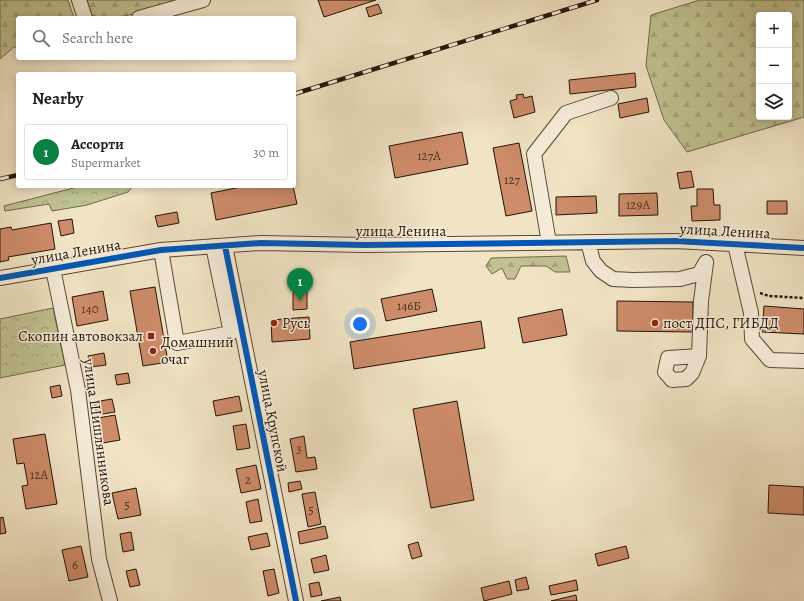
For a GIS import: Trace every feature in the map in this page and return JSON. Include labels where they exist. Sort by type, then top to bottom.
[{"type":"street","points":[[79,0],[84,16]]},
{"type":"street","points":[[146,16],[203,0]]},
{"type":"street","points":[[549,243],[534,154],[566,113],[611,98]]},
{"type":"street","name":"улица Ленина","points":[[0,278],[161,250],[260,244],[364,245],[675,241],[804,248]]},
{"type":"street","points":[[588,242],[593,261],[601,271],[613,279],[680,280],[699,274],[706,263]]},
{"type":"street","points":[[700,356],[701,301],[707,243]]},
{"type":"street","points":[[735,244],[751,313],[752,340],[770,360],[804,361]]},
{"type":"street","points":[[161,250],[177,343],[231,333],[219,246]]},
{"type":"street","name":"улица Крупской","points":[[219,246],[296,601]]},
{"type":"street","name":"улица Шишлянникова","points":[[53,269],[78,390],[99,559],[110,601]]},
{"type":"path","points":[[743,276],[750,285],[761,293],[769,296],[804,298]]},
{"type":"green space","points":[[0,0],[68,0],[73,16],[16,16],[16,47],[0,59]]},
{"type":"green space","points":[[87,0],[180,0],[136,14],[124,16],[92,15]]},
{"type":"green space","points":[[700,0],[804,0],[804,117],[687,152],[664,120],[646,66],[651,15]]},
{"type":"green space","points":[[73,188],[131,188],[128,192],[87,205],[52,211],[49,204],[5,211],[4,206]]},
{"type":"green space","points":[[566,256],[570,272],[555,272],[546,266],[521,266],[515,279],[507,279],[502,268],[492,274],[486,266],[491,258]]},
{"type":"green space","points":[[53,308],[65,365],[0,378],[0,319]]},
{"type":"building","points":[[318,0],[376,0],[324,17]]},
{"type":"building","points":[[378,4],[382,13],[369,17],[366,8]]},
{"type":"building","points":[[635,73],[636,87],[570,94],[569,80]]},
{"type":"building","points":[[523,94],[524,98],[532,96],[535,112],[514,118],[510,101],[517,99],[516,95]]},
{"type":"building","points":[[647,98],[649,112],[620,118],[618,104]]},
{"type":"building","points":[[462,132],[468,164],[395,178],[389,146]]},
{"type":"building","points":[[519,143],[532,211],[506,216],[493,148]]},
{"type":"building","points":[[691,171],[694,187],[680,189],[677,173]]},
{"type":"building","points":[[236,188],[293,188],[297,204],[216,220],[211,193]]},
{"type":"building","points":[[697,189],[713,189],[714,205],[720,205],[720,220],[692,221],[691,206],[697,206]]},
{"type":"building","points":[[657,193],[658,215],[619,216],[619,194]]},
{"type":"building","points":[[596,196],[597,213],[556,215],[556,197]]},
{"type":"building","points":[[767,201],[787,201],[787,214],[767,214]]},
{"type":"building","points":[[177,212],[179,223],[158,227],[155,216]]},
{"type":"building","points":[[72,219],[74,233],[61,236],[58,221]]},
{"type":"building","points":[[51,223],[55,249],[8,257],[9,260],[0,262],[0,229],[11,227],[12,230]]},
{"type":"building","name":"Скопин автовокзал","points":[[155,287],[168,362],[143,366],[130,291]]},
{"type":"building","points":[[307,288],[307,309],[293,310],[293,293],[297,289]]},
{"type":"building","points":[[432,289],[437,311],[386,321],[381,299]]},
{"type":"building","points":[[103,291],[108,320],[77,326],[72,297]]},
{"type":"building","name":"пост ДПС, ГИБДД","points":[[617,301],[693,302],[693,332],[617,331]]},
{"type":"building","points":[[764,306],[804,309],[804,334],[762,332]]},
{"type":"building","points":[[562,309],[567,335],[523,343],[518,318]]},
{"type":"building","points":[[309,317],[310,339],[272,342],[271,320]]},
{"type":"building","points":[[481,321],[485,348],[354,369],[350,342]]},
{"type":"building","points":[[104,353],[106,365],[91,367],[88,356]]},
{"type":"building","points":[[128,373],[130,383],[117,385],[115,375]]},
{"type":"building","points":[[60,385],[62,396],[52,398],[50,387]]},
{"type":"building","points":[[239,396],[242,411],[216,416],[213,401]]},
{"type":"building","points":[[112,399],[115,412],[97,415],[94,402]]},
{"type":"building","points":[[457,401],[474,500],[431,508],[413,409]]},
{"type":"building","points":[[115,415],[120,440],[103,443],[98,418]]},
{"type":"building","points":[[246,424],[250,448],[237,450],[233,426]]},
{"type":"building","points":[[45,434],[57,504],[26,509],[22,486],[28,485],[24,463],[17,464],[13,439]]},
{"type":"building","points":[[304,436],[307,458],[315,457],[317,469],[296,472],[290,439]]},
{"type":"building","points":[[256,465],[261,489],[241,493],[236,469]]},
{"type":"building","points":[[300,481],[302,489],[289,492],[288,483]]},
{"type":"building","points":[[769,485],[804,487],[804,515],[768,513]]},
{"type":"building","points":[[136,488],[141,515],[118,519],[112,493]]},
{"type":"building","points":[[315,492],[321,524],[308,527],[302,494]]},
{"type":"building","points":[[258,499],[262,521],[250,523],[246,502]]},
{"type":"building","points":[[3,517],[6,533],[0,534],[0,518]]},
{"type":"building","points":[[325,526],[328,538],[300,544],[298,532]]},
{"type":"building","points":[[131,532],[134,550],[123,552],[120,534]]},
{"type":"building","points":[[267,533],[270,546],[251,550],[248,537]]},
{"type":"building","points":[[418,542],[422,556],[412,559],[408,545]]},
{"type":"building","points":[[81,546],[88,577],[69,581],[62,550]]},
{"type":"building","points":[[626,546],[629,558],[598,566],[595,554]]},
{"type":"building","points":[[326,555],[329,570],[314,573],[311,559]]},
{"type":"building","points":[[136,569],[140,585],[130,587],[126,571]]},
{"type":"building","points":[[274,569],[279,593],[268,596],[263,571]]},
{"type":"building","points":[[526,577],[529,589],[517,591],[515,580]]},
{"type":"building","points":[[576,580],[578,590],[551,595],[549,586]]},
{"type":"building","points":[[509,581],[512,594],[484,601],[481,588]]},
{"type":"building","points":[[319,582],[322,595],[311,597],[309,584]]},
{"type":"building","points":[[576,595],[577,601],[551,601]]},
{"type":"building","points":[[340,597],[341,601],[321,601]]},
{"type":"railway","points":[[296,93],[597,0]]},
{"type":"railway","points":[[0,179],[16,175]]},
{"type":"cycle path","points":[[0,278],[161,250],[261,243],[365,245],[675,241],[804,248]]},
{"type":"cycle path","points":[[225,246],[296,601]]},
{"type":"place","name":"Ассорти","points":[[300,301]]},
{"type":"place","name":"Русь","points":[[274,323]]},
{"type":"place","name":"пост ДПС, ГИБДД","points":[[655,323]]},
{"type":"place","name":"Скопин автовокзал","points":[[151,336]]},
{"type":"place","name":"Домашний очаг","points":[[153,351]]}]
